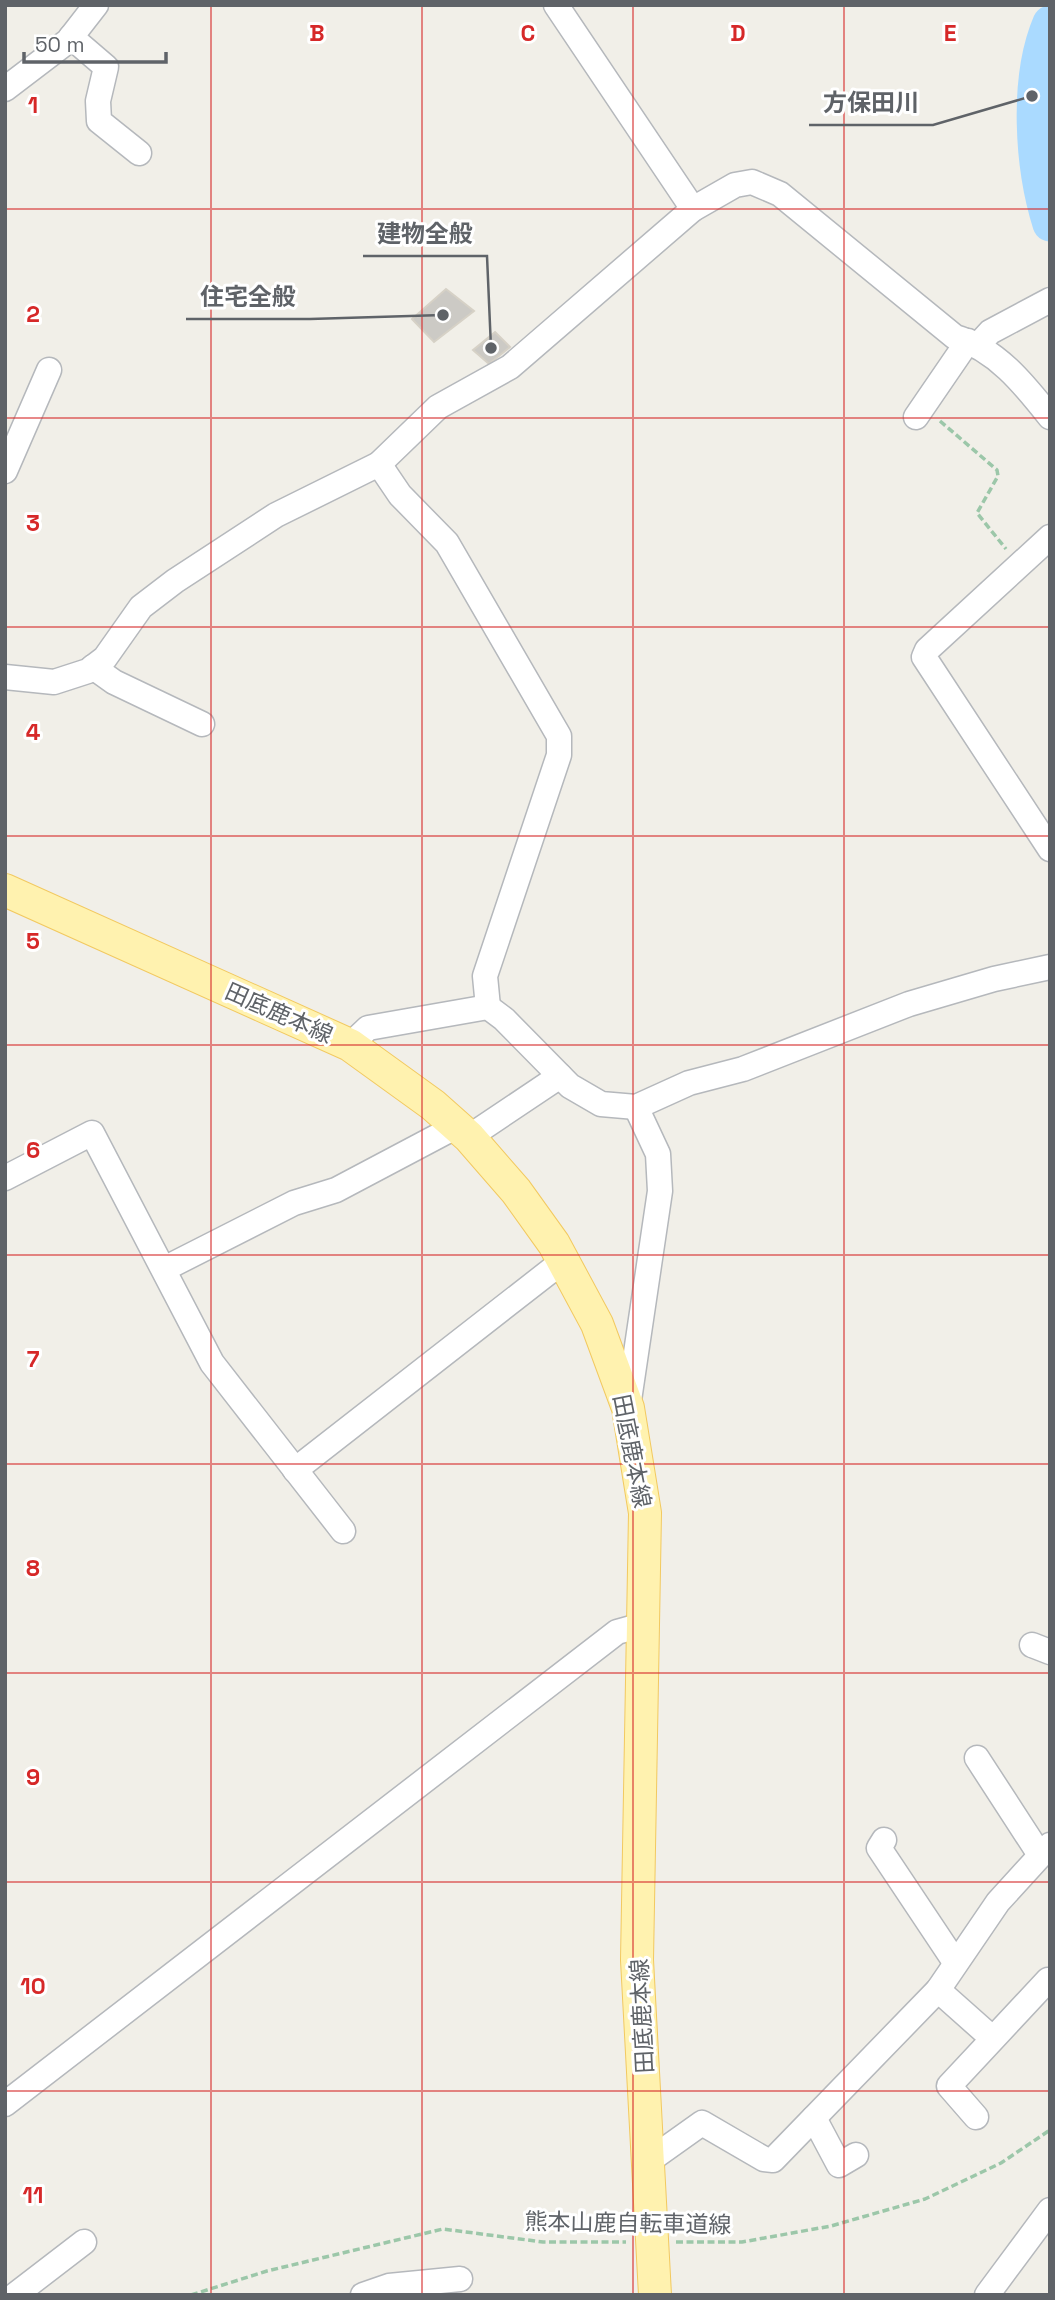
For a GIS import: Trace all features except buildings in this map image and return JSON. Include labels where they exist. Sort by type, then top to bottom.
[{"type":"main road","name":"田底鹿本線","points":[[5,890],[350,1045],[463,1132],[516,1191],[564,1261],[597,1324],[628,1408],[645,1513],[637,1960],[650,2160],[655,2295]]},
{"type":"street","points":[[5,89],[71,37],[96,5]]},
{"type":"street","points":[[556,5],[693,209]]},
{"type":"street","points":[[71,37],[106,67],[98,101],[99,121],[139,153]]},
{"type":"street","points":[[5,677],[54,682],[93,667],[105,659],[141,607],[175,581],[276,515],[379,464],[438,407],[510,367],[693,209],[735,185],[752,182],[780,194],[955,337],[974,343],[1024,385],[1050,417]]},
{"type":"street","points":[[919,412],[974,343],[1050,300]]},
{"type":"street","points":[[5,471],[49,370]]},
{"type":"street","points":[[379,464],[400,495],[447,543],[559,736],[559,755],[485,976],[488,1007]]},
{"type":"street","points":[[1050,537],[927,650],[924,657],[1050,849]]},
{"type":"street","points":[[93,667],[114,682],[202,724]]},
{"type":"street","points":[[350,1045],[368,1028],[488,1007],[504,1019],[570,1086],[601,1104],[636,1107],[689,1083],[743,1069],[909,1004],[994,979],[1050,968]]},
{"type":"street","points":[[164,1269],[294,1203],[335,1190],[463,1132],[560,1076]]},
{"type":"street","points":[[628,1408],[660,1191],[658,1154],[636,1107]]},
{"type":"street","points":[[5,1178],[92,1133],[212,1363],[343,1531]]},
{"type":"street","points":[[295,1470],[564,1261]]},
{"type":"street","points":[[5,2104],[617,1632],[642,1625]]},
{"type":"street","points":[[650,2160],[702,2123],[764,2159],[773,2160],[937,1990],[998,1902],[1045,1850],[977,1758]]},
{"type":"street","points":[[884,1840],[879,1848],[955,1962]]},
{"type":"street","points":[[976,2118],[949,2086],[1048,1980],[1050,1982]]},
{"type":"street","points":[[937,1990],[992,2038]]},
{"type":"street","points":[[814,2118],[839,2165],[856,2155]]},
{"type":"street","points":[[987,2295],[1050,2210]]},
{"type":"street","points":[[15,2295],[84,2242]]},
{"type":"street","points":[[363,2295],[389,2286],[460,2279]]},
{"type":"path","points":[[919,412],[998,470],[998,476],[977,513],[1020,567]]},
{"type":"path","name":"熊本山鹿自転車道線","points":[[191,2295],[267,2271],[443,2229],[542,2242],[742,2242],[831,2226],[925,2199],[1001,2162],[1050,2130]]},
{"type":"waterway","points":[[1050,23],[1037,70],[1034,123],[1039,176],[1050,224]]},
{"type":"place","name":"方保田川","points":[[1032,96]]},
{"type":"place","name":"住宅全般","points":[[443,315]]},
{"type":"place","name":"建物全般","points":[[491,348]]}]
